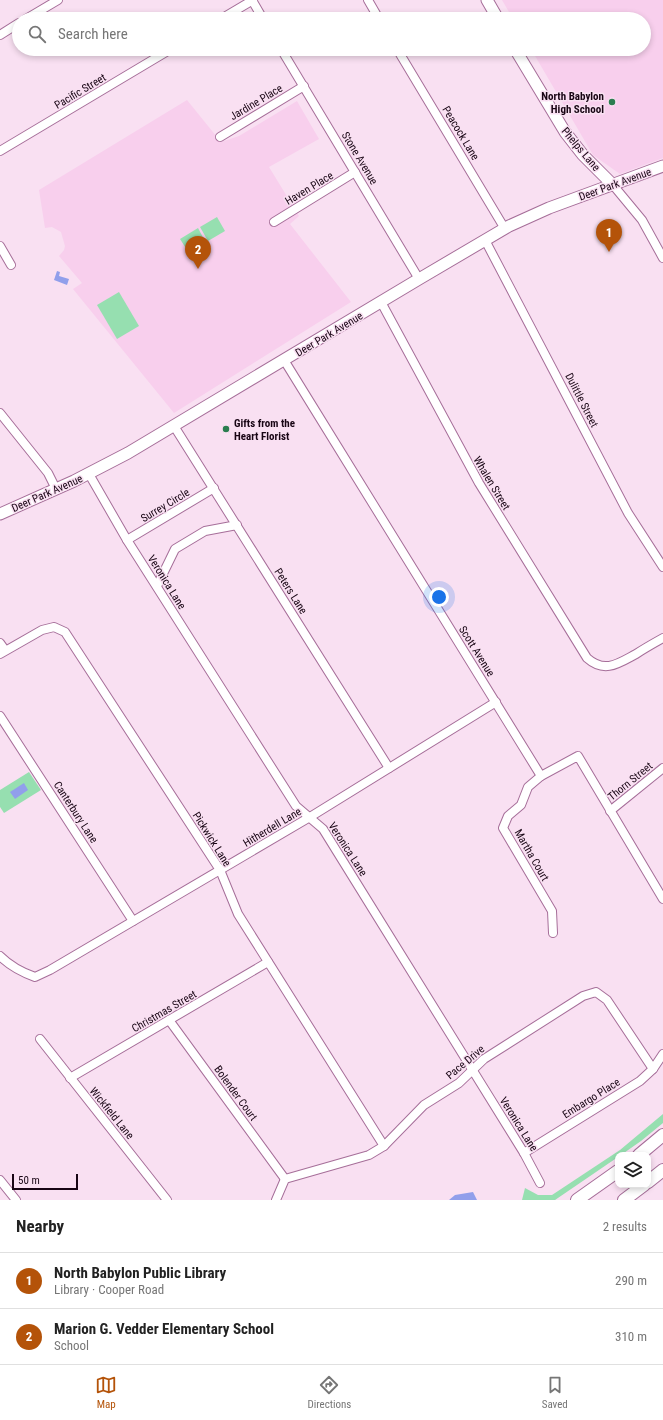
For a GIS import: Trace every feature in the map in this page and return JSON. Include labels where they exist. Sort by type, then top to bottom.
[{"type":"main road","points":[[487,0],[494,12]]},
{"type":"main road","name":"Phelps Lane","points":[[519,56],[565,132],[583,154],[613,185]]},
{"type":"main road","name":"Deer Park Avenue","points":[[0,514],[89,474],[174,426],[505,229],[543,211],[663,166]]},
{"type":"main road","points":[[643,1152],[663,1135]]},
{"type":"main road","points":[[651,1180],[663,1170]]},
{"type":"main road","points":[[577,1200],[615,1173]]},
{"type":"main road","points":[[624,1200],[640,1188]]},
{"type":"street","points":[[38,12],[58,0]]},
{"type":"street","points":[[233,12],[253,0],[260,12]]},
{"type":"street","points":[[368,0],[376,12]]},
{"type":"street","points":[[0,35],[12,27]]},
{"type":"street","name":"Pacific Street","points":[[0,151],[159,56]]},
{"type":"street","name":"Stone Avenue","points":[[285,56],[419,279]]},
{"type":"street","name":"Peacock Lane","points":[[401,56],[505,229]]},
{"type":"street","name":"Jardine Place","points":[[220,137],[304,86]]},
{"type":"street","name":"Haven Place","points":[[274,222],[355,172]]},
{"type":"street","points":[[613,185],[642,220],[663,258]]},
{"type":"street","name":"Dulittle Street","points":[[485,240],[628,513],[663,567]]},
{"type":"street","points":[[0,246],[11,265]]},
{"type":"street","name":"Whalen Street","points":[[382,302],[479,483],[582,651],[590,661],[598,666],[618,664],[663,638]]},
{"type":"street","name":"Scott Avenue","points":[[284,360],[541,776]]},
{"type":"street","points":[[0,413],[48,473],[56,489]]},
{"type":"street","name":"Peters Lane","points":[[174,426],[389,768]]},
{"type":"street","name":"Veronica Lane","points":[[89,474],[127,540],[296,806],[324,829],[524,1153],[540,1183]]},
{"type":"street","name":"Surrey Circle","points":[[127,540],[214,488]]},
{"type":"street","points":[[157,586],[175,549],[205,531],[237,525]]},
{"type":"street","name":"Pickwick Lane","points":[[2,649],[42,630],[54,627],[65,632],[220,870],[238,914],[384,1146]]},
{"type":"street","name":"Hitherdell Lane","points":[[0,956],[8,964],[20,972],[35,977],[50,970],[310,817],[496,702]]},
{"type":"street","name":"Canterbury Lane","points":[[0,716],[133,921]]},
{"type":"street","points":[[541,776],[578,756],[610,811],[662,894]]},
{"type":"street","name":"Thorn Street","points":[[610,811],[663,768]]},
{"type":"street","name":"Martha Court","points":[[541,776],[528,787],[521,805],[508,816],[503,828],[552,911],[553,933]]},
{"type":"street","name":"Christmas Street","points":[[70,1078],[268,962]]},
{"type":"street","name":"Pace Drive","points":[[285,1179],[369,1155],[384,1146],[424,1105],[459,1084],[484,1059],[583,996],[596,992],[607,1000],[653,1069]]},
{"type":"street","name":"Bolender Court","points":[[169,1020],[285,1179]]},
{"type":"street","name":"Wickfield Lane","points":[[40,1039],[167,1200]]},
{"type":"street","name":"Embargo Place","points":[[524,1153],[640,1081],[653,1069],[663,1054]]},
{"type":"street","points":[[276,1200],[285,1179]]},
{"type":"street","points":[[0,1180],[16,1200]]},
{"type":"shaded area","name":"North Babylon High School","points":[[502,0],[663,0],[663,158],[620,174],[593,155],[535,56],[651,56],[651,12],[509,12]]},
{"type":"shaded area","points":[[187,100],[221,142],[239,136],[297,101],[319,139],[269,167],[299,216],[290,224],[351,302],[174,413],[73,289],[82,283],[59,256],[64,250],[65,246],[61,232],[52,227],[45,228],[39,190]]},
{"type":"green space","points":[[217,217],[225,231],[208,241],[200,227]]},
{"type":"green space","points":[[198,228],[206,243],[189,253],[180,239]]},
{"type":"green space","points":[[119,292],[139,326],[117,339],[97,305]]},
{"type":"green space","points":[[29,772],[41,790],[4,813],[0,807],[0,790]]},
{"type":"green space","points":[[663,1114],[663,1123],[625,1152],[617,1152]]},
{"type":"green space","points":[[615,1153],[615,1159],[555,1200],[522,1200],[525,1188],[538,1195],[552,1195]]},
{"type":"water","points":[[57,271],[60,272],[59,276],[69,279],[67,285],[54,280]]},
{"type":"water","points":[[24,783],[28,790],[15,799],[10,792]]},
{"type":"water","points":[[473,1192],[477,1200],[449,1200],[455,1195]]},
{"type":"place","name":"North Babylon High School","points":[[612,102]]},
{"type":"place","name":"North Babylon Public Library","points":[[609,252]]},
{"type":"place","name":"Marion G. Vedder Elementary School","points":[[198,269]]},
{"type":"place","name":"Gifts from the Heart Florist","points":[[226,429]]}]
